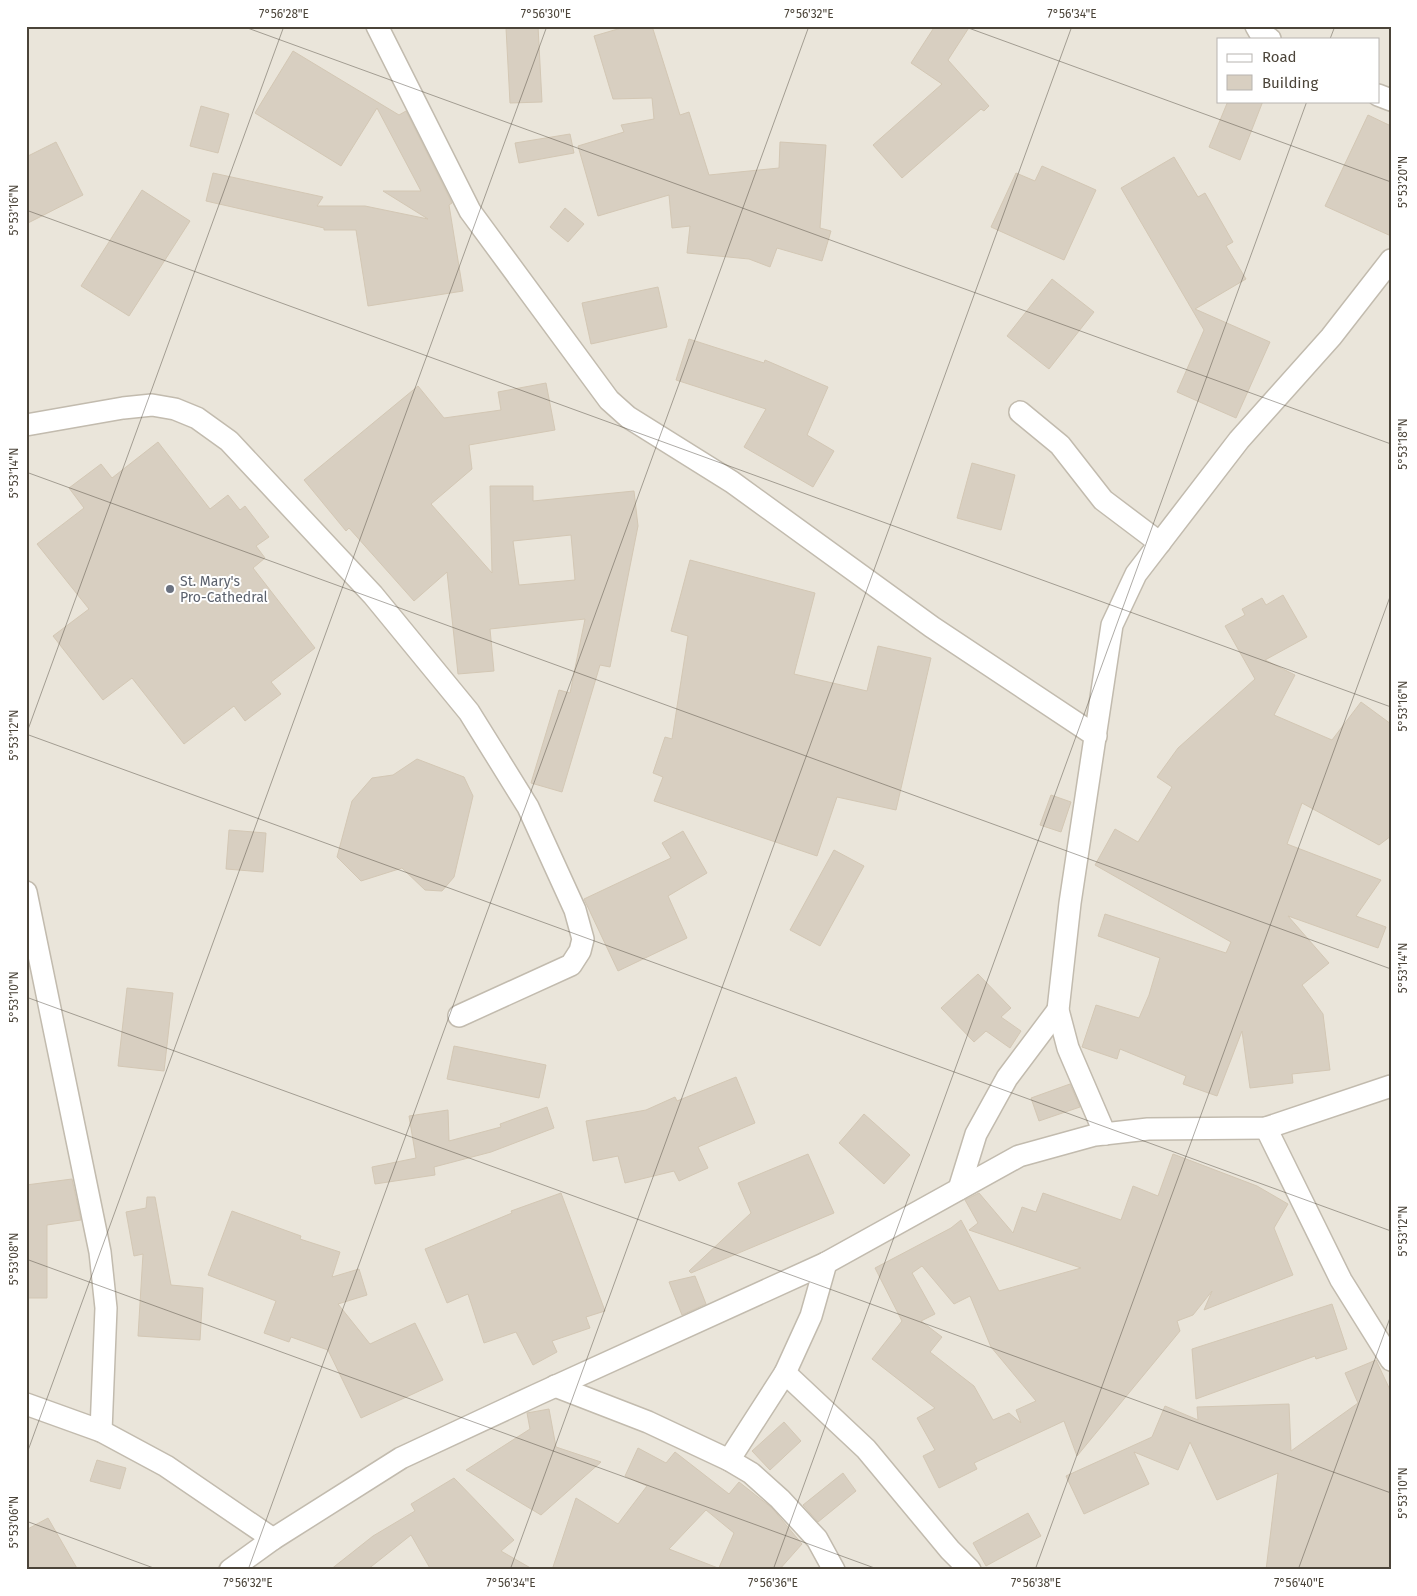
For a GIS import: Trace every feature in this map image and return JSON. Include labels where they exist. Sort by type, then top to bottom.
[{"type":"street","points":[[376,26],[470,211],[609,400],[628,417],[732,482],[932,627],[1096,736]]},
{"type":"street","points":[[1256,26],[1260,34],[1268,38]]},
{"type":"street","points":[[1105,1134],[1068,1048],[1058,1010],[1070,903],[1112,624],[1136,574],[1239,440],[1330,337],[1391,260]]},
{"type":"street","points":[[26,425],[123,408],[152,405],[175,409],[197,418],[229,441],[373,595],[469,712],[528,808],[575,910],[583,939],[580,951],[571,965],[459,1016]]},
{"type":"street","points":[[1020,412],[1060,445],[1103,500],[1160,543]]},
{"type":"street","points":[[26,892],[100,1252],[106,1308],[101,1432]]},
{"type":"street","points":[[959,1189],[976,1134],[1007,1078],[1058,1010]]},
{"type":"street","points":[[230,1570],[273,1539],[402,1458],[826,1263],[1019,1156],[1105,1134],[1148,1129],[1266,1128],[1391,1086]]},
{"type":"street","points":[[1266,1128],[1341,1280],[1391,1360]]},
{"type":"street","points":[[729,1460],[785,1373],[811,1316],[826,1263]]},
{"type":"street","points":[[785,1373],[866,1449],[950,1550],[970,1570]]},
{"type":"street","points":[[555,1386],[648,1422],[729,1460],[751,1473],[780,1499],[818,1539],[834,1570]]},
{"type":"street","points":[[26,1404],[101,1432],[166,1466],[273,1539]]},
{"type":"shaded area","points":[[26,26],[1391,26],[1391,1570],[26,1570]]},
{"type":"building","points":[[538,26],[542,102],[510,103],[506,28]]},
{"type":"building","points":[[628,26],[652,26],[680,115],[689,112],[709,175],[779,168],[780,142],[826,145],[820,228],[831,231],[822,261],[777,248],[770,267],[749,259],[687,253],[690,226],[672,228],[669,195],[598,216],[578,146],[624,132],[621,125],[654,119],[652,98],[613,99],[594,36]]},
{"type":"building","points":[[935,26],[970,26],[948,60],[989,106],[984,111],[981,109],[902,178],[873,145],[942,84],[911,63]]},
{"type":"building","points":[[293,51],[399,115],[406,111],[452,203],[449,205],[463,291],[368,306],[356,230],[324,230],[324,228],[206,201],[213,173],[323,197],[317,206],[365,206],[428,219],[383,191],[421,191],[377,108],[341,166],[255,113]]},
{"type":"building","points":[[1228,102],[1263,102],[1240,160],[1209,147]]},
{"type":"building","points":[[201,106],[229,114],[218,153],[190,146]]},
{"type":"building","points":[[1368,115],[1391,126],[1391,236],[1325,206]]},
{"type":"building","points":[[570,134],[574,153],[519,163],[515,143]]},
{"type":"building","points":[[56,142],[83,195],[26,224],[26,157]]},
{"type":"building","points":[[1174,157],[1198,197],[1205,193],[1233,242],[1226,246],[1246,279],[1195,309],[1270,342],[1236,418],[1177,392],[1204,330],[1121,188]]},
{"type":"building","points":[[1042,166],[1096,190],[1064,260],[991,227],[1016,173],[1035,181]]},
{"type":"building","points":[[142,190],[190,221],[129,316],[81,286]]},
{"type":"building","points":[[565,208],[584,224],[568,242],[550,227]]},
{"type":"building","points":[[1052,279],[1094,312],[1049,369],[1007,336]]},
{"type":"building","points":[[658,287],[667,327],[591,344],[582,303]]},
{"type":"building","points":[[689,339],[764,363],[765,360],[828,387],[807,435],[834,451],[813,487],[744,447],[766,409],[676,380]]},
{"type":"building","points":[[546,383],[555,430],[469,445],[472,469],[431,504],[492,573],[490,486],[533,486],[533,501],[634,491],[638,526],[610,667],[600,665],[562,792],[531,783],[559,690],[570,693],[585,619],[490,629],[494,671],[458,674],[447,572],[414,601],[349,528],[346,531],[304,480],[418,386],[444,418],[501,410],[498,392]],"holes":[[[571,535],[575,580],[519,585],[513,541]]]},
{"type":"building","name":"St. Mary's Pro-Cathedral","points":[[158,442],[210,509],[228,495],[240,510],[245,506],[269,537],[256,546],[265,558],[253,568],[315,648],[271,682],[281,694],[245,721],[234,706],[184,744],[132,678],[103,700],[53,636],[89,609],[37,544],[84,508],[69,488],[101,464],[112,478]]},
{"type":"building","points":[[972,463],[1015,475],[1001,530],[957,518]]},
{"type":"building","points":[[690,560],[815,593],[794,674],[867,691],[878,646],[931,658],[896,810],[837,797],[817,856],[654,801],[663,777],[653,773],[665,737],[672,739],[688,636],[671,631]]},
{"type":"building","points":[[1283,595],[1307,637],[1265,660],[1295,675],[1274,715],[1332,740],[1361,702],[1391,724],[1391,836],[1379,845],[1302,803],[1287,844],[1381,880],[1356,916],[1386,927],[1378,948],[1288,916],[1329,963],[1302,985],[1323,1014],[1330,1070],[1292,1074],[1293,1083],[1250,1088],[1242,1031],[1217,1096],[1183,1084],[1186,1076],[1120,1049],[1117,1059],[1082,1047],[1096,1005],[1139,1018],[1149,995],[1160,958],[1098,936],[1105,914],[1226,953],[1231,942],[1095,865],[1115,829],[1138,842],[1172,787],[1157,777],[1178,748],[1255,679],[1225,626],[1245,615],[1242,609],[1262,598],[1266,605]]},
{"type":"building","points":[[417,759],[464,777],[473,796],[454,877],[442,891],[425,890],[402,868],[361,881],[337,857],[352,801],[372,778],[393,775]]},
{"type":"building","points":[[1051,795],[1071,802],[1061,832],[1040,825]]},
{"type":"building","points":[[229,830],[266,833],[263,872],[226,869]]},
{"type":"building","points":[[683,831],[707,873],[668,896],[687,938],[618,971],[584,899],[671,858],[662,843]]},
{"type":"building","points":[[834,850],[864,866],[820,946],[790,930]]},
{"type":"building","points":[[978,974],[1011,1008],[1001,1017],[1021,1031],[1010,1048],[986,1031],[974,1042],[941,1008]]},
{"type":"building","points":[[127,988],[173,993],[164,1071],[118,1066]]},
{"type":"building","points":[[454,1046],[546,1065],[539,1098],[447,1079]]},
{"type":"building","points":[[736,1077],[755,1123],[698,1147],[708,1168],[679,1181],[674,1171],[625,1183],[618,1156],[593,1161],[586,1121],[646,1110],[675,1097],[677,1101]]},
{"type":"building","points":[[1070,1084],[1080,1107],[1039,1121],[1031,1098]]},
{"type":"building","points":[[547,1107],[554,1128],[491,1152],[434,1167],[435,1175],[375,1184],[372,1167],[416,1158],[409,1116],[448,1110],[449,1141],[501,1127],[500,1124]]},
{"type":"building","points":[[864,1114],[910,1155],[884,1184],[839,1143]]},
{"type":"building","points":[[808,1154],[834,1213],[691,1273],[689,1271],[751,1213],[738,1183]]},
{"type":"building","points":[[1173,1154],[1257,1186],[1288,1204],[1274,1228],[1293,1275],[1204,1310],[1212,1291],[1193,1315],[1177,1321],[1180,1331],[1077,1456],[1064,1421],[974,1463],[977,1469],[939,1488],[923,1456],[935,1450],[917,1418],[935,1408],[872,1359],[902,1321],[875,1268],[951,1228],[961,1220],[999,1291],[1081,1268],[969,1230],[978,1223],[965,1200],[979,1193],[1013,1233],[1022,1207],[1036,1212],[1043,1193],[1121,1220],[1133,1186],[1158,1196]],"holes":[[[922,1266],[954,1304],[970,1296],[991,1347],[1036,1401],[1016,1410],[1021,1423],[1009,1413],[993,1420],[974,1386],[930,1352],[942,1337],[921,1321],[935,1314],[912,1273]]]},
{"type":"building","points":[[72,1179],[81,1220],[47,1225],[47,1298],[26,1298],[26,1185]]},
{"type":"building","points":[[561,1193],[605,1311],[586,1317],[590,1328],[552,1341],[557,1352],[533,1365],[516,1332],[484,1343],[468,1294],[447,1303],[425,1249],[512,1213],[511,1211]]},
{"type":"building","points":[[147,1197],[155,1197],[171,1285],[203,1288],[200,1340],[138,1336],[143,1254],[134,1256],[126,1212],[146,1208]]},
{"type":"building","points":[[232,1211],[301,1236],[300,1239],[340,1252],[332,1277],[359,1269],[367,1295],[338,1304],[370,1344],[415,1323],[443,1380],[361,1418],[328,1350],[291,1337],[289,1342],[264,1333],[276,1301],[208,1275]]},
{"type":"building","points":[[695,1276],[706,1304],[682,1315],[669,1282]]},
{"type":"building","points":[[1332,1304],[1347,1349],[1316,1359],[1315,1356],[1196,1399],[1192,1349]]},
{"type":"building","points":[[1376,1360],[1391,1392],[1391,1570],[1266,1570],[1278,1473],[1217,1500],[1190,1442],[1178,1470],[1134,1452],[1149,1484],[1084,1514],[1066,1476],[1152,1437],[1165,1406],[1198,1420],[1197,1407],[1289,1404],[1291,1451],[1358,1403],[1345,1373]]},
{"type":"building","points":[[549,1409],[556,1447],[601,1462],[541,1515],[466,1470],[530,1429],[527,1413]]},
{"type":"building","points":[[784,1422],[801,1441],[770,1470],[752,1451]]},
{"type":"building","points":[[638,1448],[666,1463],[675,1452],[729,1494],[739,1482],[772,1508],[802,1544],[779,1570],[718,1570],[552,1570],[576,1498],[618,1524],[647,1486],[625,1476]],"holes":[[[706,1510],[734,1533],[718,1570],[718,1568],[669,1549]]]},
{"type":"building","points":[[97,1460],[126,1468],[120,1489],[90,1481]]},
{"type":"building","points":[[843,1473],[856,1491],[818,1522],[803,1505]]},
{"type":"building","points":[[454,1478],[514,1540],[501,1551],[534,1570],[431,1570],[411,1535],[367,1570],[330,1570],[373,1536],[415,1511],[411,1504]]},
{"type":"building","points":[[1028,1513],[1041,1536],[986,1566],[973,1543]]},
{"type":"building","points":[[48,1518],[78,1570],[26,1570],[26,1530]]},
{"type":"place","name":"St. Mary's Pro-Cathedral","points":[[170,589]]}]
